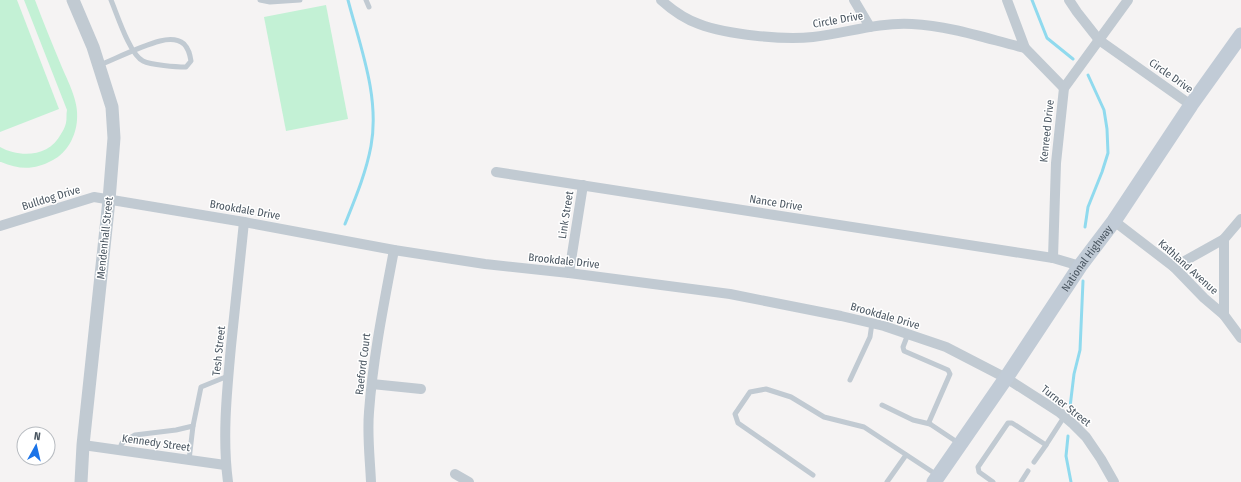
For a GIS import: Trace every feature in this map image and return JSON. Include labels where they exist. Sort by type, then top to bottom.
[{"type":"main road","name":"National Highway","points":[[936,479],[1006,378],[1080,266],[1114,221],[1191,105],[1241,35]]},
{"type":"street","name":"Mendenhall Street","points":[[73,0],[93,47],[112,107],[114,138],[109,200],[83,445],[81,482]]},
{"type":"street","name":"Circle Drive","points":[[661,0],[671,9],[699,24],[762,36],[812,37],[888,24],[912,24],[946,28],[1025,48]]},
{"type":"street","points":[[854,0],[870,27]]},
{"type":"street","points":[[1007,0],[1025,48],[1064,88]]},
{"type":"street","name":"Circle Drive","points":[[1069,0],[1099,40],[1191,105]]},
{"type":"street","name":"Kenreed Drive","points":[[1053,258],[1056,163],[1064,88],[1128,0]]},
{"type":"street","name":"Nance Drive","points":[[496,172],[1053,258]]},
{"type":"street","name":"Link Street","points":[[569,273],[583,185]]},
{"type":"street","name":"Bulldog Drive","points":[[0,226],[94,198],[109,200]]},
{"type":"street","name":"Brookdale Drive","points":[[109,200],[244,222],[394,250],[485,264],[569,273],[730,294],[872,323],[946,347],[1006,378]]},
{"type":"street","points":[[1174,268],[1224,239],[1241,220]]},
{"type":"street","name":"Kathland Avenue","points":[[1114,221],[1174,268],[1204,298],[1224,315],[1241,338]]},
{"type":"street","name":"Tesh Street","points":[[228,482],[225,465],[225,424],[228,376],[244,222]]},
{"type":"street","points":[[1224,239],[1224,315]]},
{"type":"street","name":"Raeford Court","points":[[371,482],[369,413],[380,324],[394,250]]},
{"type":"street","points":[[1053,258],[1080,266]]},
{"type":"street","name":"Turner Street","points":[[1006,378],[1031,393],[1064,417],[1086,437],[1102,460],[1114,482]]},
{"type":"street","points":[[372,384],[421,389]]},
{"type":"street","name":"Kennedy Street","points":[[83,445],[225,465]]},
{"type":"street","points":[[455,474],[469,482]]},
{"type":"lane","points":[[99,65],[133,52],[161,40],[173,39],[183,43],[189,51],[191,61],[186,67],[142,61],[133,52],[111,0]]},
{"type":"lane","points":[[260,0],[270,2],[300,0]]},
{"type":"lane","points":[[366,0],[369,7]]},
{"type":"lane","points":[[850,380],[870,337],[872,323]]},
{"type":"lane","points":[[908,334],[903,347],[904,351],[948,370],[950,374],[929,422],[930,424]]},
{"type":"lane","points":[[189,460],[193,426],[201,387],[228,376]]},
{"type":"lane","points":[[813,475],[738,423],[735,414],[750,392],[766,389],[791,397],[824,417],[864,427],[906,455],[936,479]]},
{"type":"lane","points":[[882,405],[913,420],[930,424],[960,444]]},
{"type":"lane","points":[[1034,462],[1064,417]]},
{"type":"lane","points":[[993,482],[978,472],[978,467],[1008,423],[1012,423],[1046,445]]},
{"type":"lane","points":[[119,450],[122,443],[135,435],[176,430],[193,426]]},
{"type":"lane","points":[[887,482],[906,455]]},
{"type":"lane","points":[[1021,482],[1028,471]]},
{"type":"green space","points":[[0,0],[17,0],[59,109],[0,132]]},
{"type":"green space","points":[[24,0],[35,0],[75,99],[77,120],[73,138],[63,153],[40,166],[21,168],[0,162],[0,147],[8,151],[25,154],[42,151],[56,142],[62,133],[66,121],[67,110]]},
{"type":"green space","points":[[326,5],[348,119],[286,131],[264,17]]},
{"type":"waterway","points":[[345,224],[366,166],[371,146],[373,128],[371,90],[363,53],[348,0]]},
{"type":"waterway","points":[[1032,0],[1047,38],[1073,59]]},
{"type":"waterway","points":[[1085,227],[1088,207],[1108,153],[1107,129],[1104,110],[1088,75]]},
{"type":"waterway","points":[[1070,407],[1074,374],[1080,350],[1083,281]]},
{"type":"waterway","points":[[1068,436],[1066,456],[1071,482]]}]
